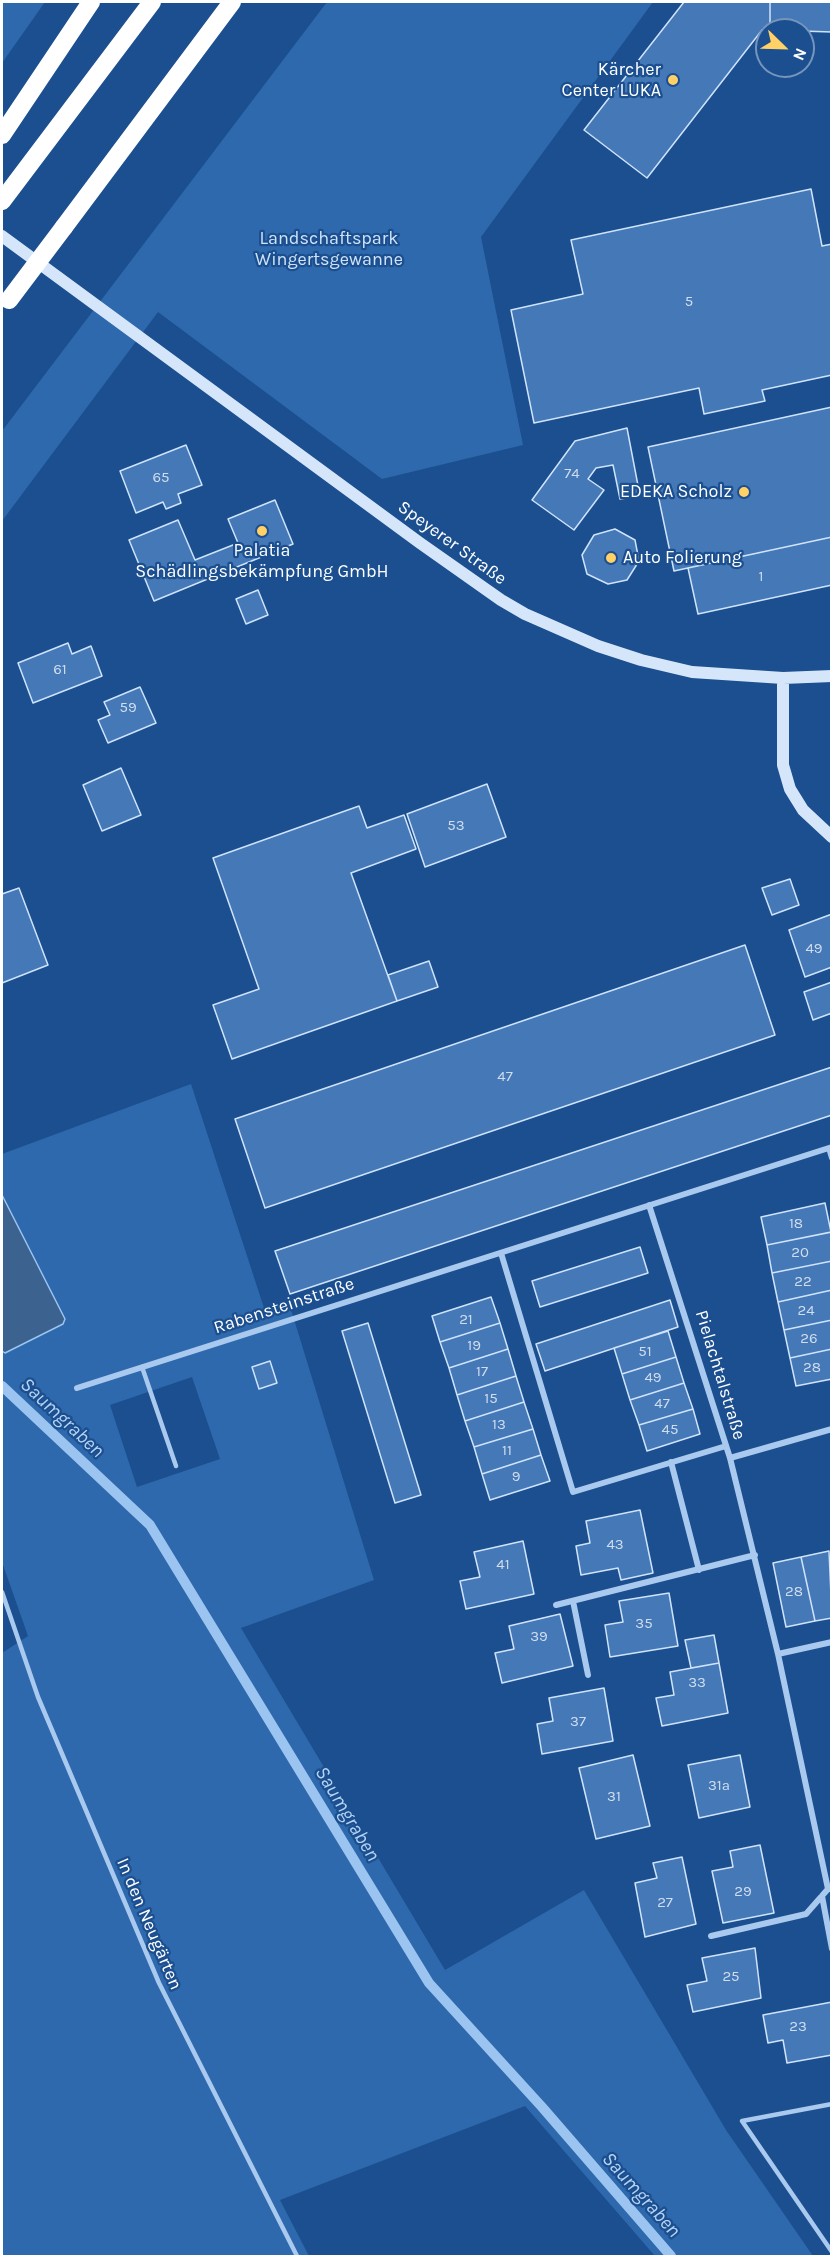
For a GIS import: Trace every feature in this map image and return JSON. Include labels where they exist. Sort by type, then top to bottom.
[{"type":"highway","points":[[2,135],[91,2]]},
{"type":"highway","points":[[7,194],[152,2]]},
{"type":"highway","points":[[5,305],[232,2]]},
{"type":"street","name":"Speyerer Straße","points":[[2,236],[501,600],[547,625],[641,660],[692,672],[783,678],[831,676]]},
{"type":"street","points":[[783,678],[783,765],[790,789],[803,810],[831,837]]},
{"type":"street","points":[[830,1148],[831,1158]]},
{"type":"street","name":"Rabensteinstraße","points":[[77,1388],[830,1148]]},
{"type":"street","name":"Pielachtalstraße","points":[[649,1205],[730,1458],[778,1654],[830,1889],[806,1914],[711,1936]]},
{"type":"street","points":[[501,1253],[573,1492],[726,1446]]},
{"type":"street","points":[[730,1458],[831,1429]]},
{"type":"street","points":[[671,1462],[699,1570]]},
{"type":"street","points":[[556,1605],[755,1555]]},
{"type":"street","points":[[573,1601],[588,1675]]},
{"type":"street","points":[[778,1654],[831,1642]]},
{"type":"street","points":[[822,1896],[831,1949]]},
{"type":"lane","points":[[142,1367],[176,1466]]},
{"type":"lane","name":"In den Neugärten","points":[[2,1592],[38,1696],[159,1983],[297,2256]]},
{"type":"lane","points":[[831,2104],[742,2121],[831,2252]]},
{"type":"green space","points":[[2,2],[45,2],[2,63]]},
{"type":"green space","name":"Landschaftspark Wingertsgewanne","points":[[327,2],[653,2],[481,237],[523,445],[382,479],[158,312],[2,521],[2,431]]},
{"type":"green space","points":[[191,1084],[265,1311],[289,1303],[374,1580],[241,1628],[445,1970],[584,1890],[726,2130],[813,2256],[655,2256],[525,2106],[280,2200],[309,2256],[2,2256],[2,1653],[28,1636],[2,1562],[2,1154]],"holes":[[[192,1377],[220,1459],[137,1487],[110,1405]]]},
{"type":"shaded area","points":[[2,1195],[65,1319],[63,1324],[5,1353],[2,1351]]},
{"type":"building","name":"Kärcher Center LUKA","points":[[684,2],[770,2],[770,18],[755,18],[755,39],[647,178],[584,130]]},
{"type":"building","points":[[770,2],[832,2],[832,32],[815,31],[815,18],[770,18]]},
{"type":"building","points":[[811,189],[822,246],[832,244],[832,375],[762,390],[765,401],[704,414],[699,388],[534,423],[511,310],[583,294],[571,240]]},
{"type":"building","name":"EDEKA Scholz","points":[[832,407],[832,537],[674,571],[648,447]]},
{"type":"building","points":[[627,428],[640,496],[620,499],[613,465],[596,468],[588,479],[604,490],[574,530],[532,500],[575,441]]},
{"type":"building","points":[[186,445],[202,485],[178,494],[181,503],[166,509],[163,502],[136,513],[120,471]]},
{"type":"building","points":[[275,500],[293,544],[154,601],[129,540],[178,520],[195,560],[238,543],[228,519]]},
{"type":"building","name":"Auto Folierung","points":[[615,529],[635,540],[639,561],[627,580],[608,584],[587,574],[582,555],[594,535]]},
{"type":"building","points":[[832,537],[832,585],[698,614],[688,568]]},
{"type":"building","points":[[258,590],[268,615],[246,624],[236,599]]},
{"type":"building","points":[[68,643],[72,654],[91,646],[102,676],[33,703],[18,663]]},
{"type":"building","points":[[140,687],[156,723],[108,743],[98,720],[110,715],[104,702]]},
{"type":"building","points":[[121,768],[141,815],[102,831],[83,785]]},
{"type":"building","points":[[487,784],[506,837],[425,867],[407,814]]},
{"type":"building","points":[[359,806],[367,828],[404,815],[416,849],[351,873],[397,1001],[232,1059],[213,1005],[259,989],[213,858]]},
{"type":"building","points":[[790,879],[799,905],[772,915],[762,888]]},
{"type":"building","points":[[19,888],[48,965],[2,983],[2,894]]},
{"type":"building","points":[[832,914],[832,967],[805,977],[789,930]]},
{"type":"building","points":[[745,945],[775,1035],[265,1208],[235,1119]]},
{"type":"building","points":[[429,961],[438,987],[397,1001],[388,975]]},
{"type":"building","points":[[832,982],[832,1013],[813,1020],[804,992]]},
{"type":"building","points":[[832,1067],[832,1115],[290,1294],[275,1251]]},
{"type":"building","points":[[825,1203],[831,1232],[767,1245],[761,1217]]},
{"type":"building","points":[[832,1232],[832,1261],[772,1273],[767,1245]]},
{"type":"building","points":[[640,1247],[648,1273],[540,1307],[532,1281]]},
{"type":"building","points":[[832,1261],[832,1290],[778,1302],[772,1273]]},
{"type":"building","points":[[832,1290],[832,1320],[784,1330],[778,1302]]},
{"type":"building","points":[[491,1297],[500,1323],[440,1342],[432,1316]]},
{"type":"building","points":[[670,1300],[678,1327],[545,1371],[536,1344]]},
{"type":"building","points":[[832,1320],[832,1349],[790,1358],[784,1330]]},
{"type":"building","points":[[368,1323],[421,1495],[395,1503],[342,1331]]},
{"type":"building","points":[[500,1323],[508,1349],[449,1368],[440,1342]]},
{"type":"building","points":[[668,1331],[676,1357],[622,1374],[614,1348]]},
{"type":"building","points":[[508,1349],[516,1376],[457,1395],[449,1368]]},
{"type":"building","points":[[832,1349],[832,1379],[796,1386],[790,1358]]},
{"type":"building","points":[[676,1357],[684,1383],[630,1400],[622,1374]]},
{"type":"building","points":[[270,1361],[277,1383],[259,1389],[252,1367]]},
{"type":"building","points":[[516,1376],[524,1402],[465,1421],[457,1395]]},
{"type":"building","points":[[684,1383],[693,1409],[639,1425],[630,1400]]},
{"type":"building","points":[[524,1402],[533,1429],[474,1447],[465,1421]]},
{"type":"building","points":[[693,1409],[700,1434],[647,1451],[639,1425]]},
{"type":"building","points":[[533,1429],[541,1455],[482,1474],[474,1447]]},
{"type":"building","points":[[541,1455],[550,1481],[490,1500],[482,1474]]},
{"type":"building","points":[[640,1510],[653,1573],[621,1580],[618,1568],[581,1575],[576,1546],[590,1543],[586,1521]]},
{"type":"building","points":[[523,1541],[534,1594],[466,1609],[460,1581],[480,1577],[474,1552]]},
{"type":"building","points":[[829,1551],[832,1618],[815,1621],[801,1557]]},
{"type":"building","points":[[801,1557],[815,1621],[786,1627],[773,1563]]},
{"type":"building","points":[[669,1593],[678,1646],[610,1657],[605,1625],[623,1622],[619,1601]]},
{"type":"building","points":[[560,1614],[573,1666],[502,1683],[495,1653],[514,1649],[509,1626]]},
{"type":"building","points":[[714,1635],[719,1663],[691,1668],[685,1640]]},
{"type":"building","points":[[719,1663],[728,1713],[662,1726],[656,1698],[674,1695],[670,1672]]},
{"type":"building","points":[[604,1688],[613,1741],[542,1754],[537,1724],[553,1721],[549,1698]]},
{"type":"building","points":[[633,1755],[650,1826],[596,1839],[579,1768]]},
{"type":"building","points":[[740,1755],[750,1807],[699,1818],[688,1765]]},
{"type":"building","points":[[760,1845],[774,1913],[723,1923],[712,1871],[733,1867],[730,1851]]},
{"type":"building","points":[[682,1857],[696,1924],[645,1937],[635,1883],[657,1878],[653,1863]]},
{"type":"building","points":[[755,1948],[761,1998],[693,2012],[687,1985],[707,1981],[702,1958]]},
{"type":"building","points":[[832,2002],[832,2055],[787,2063],[783,2040],[768,2043],[763,2015]]},
{"type":"waterway","name":"Saumgraben","points":[[2,1386],[150,1525],[429,1983],[542,2107],[671,2256]]},
{"type":"place","name":"Kärcher Center LUKA","points":[[673,80]]},
{"type":"place","name":"EDEKA Scholz","points":[[744,492]]},
{"type":"place","name":"Palatia Schädlingsbekämpfung GmbH","points":[[262,531]]},
{"type":"place","name":"Auto Folierung","points":[[611,558]]}]
